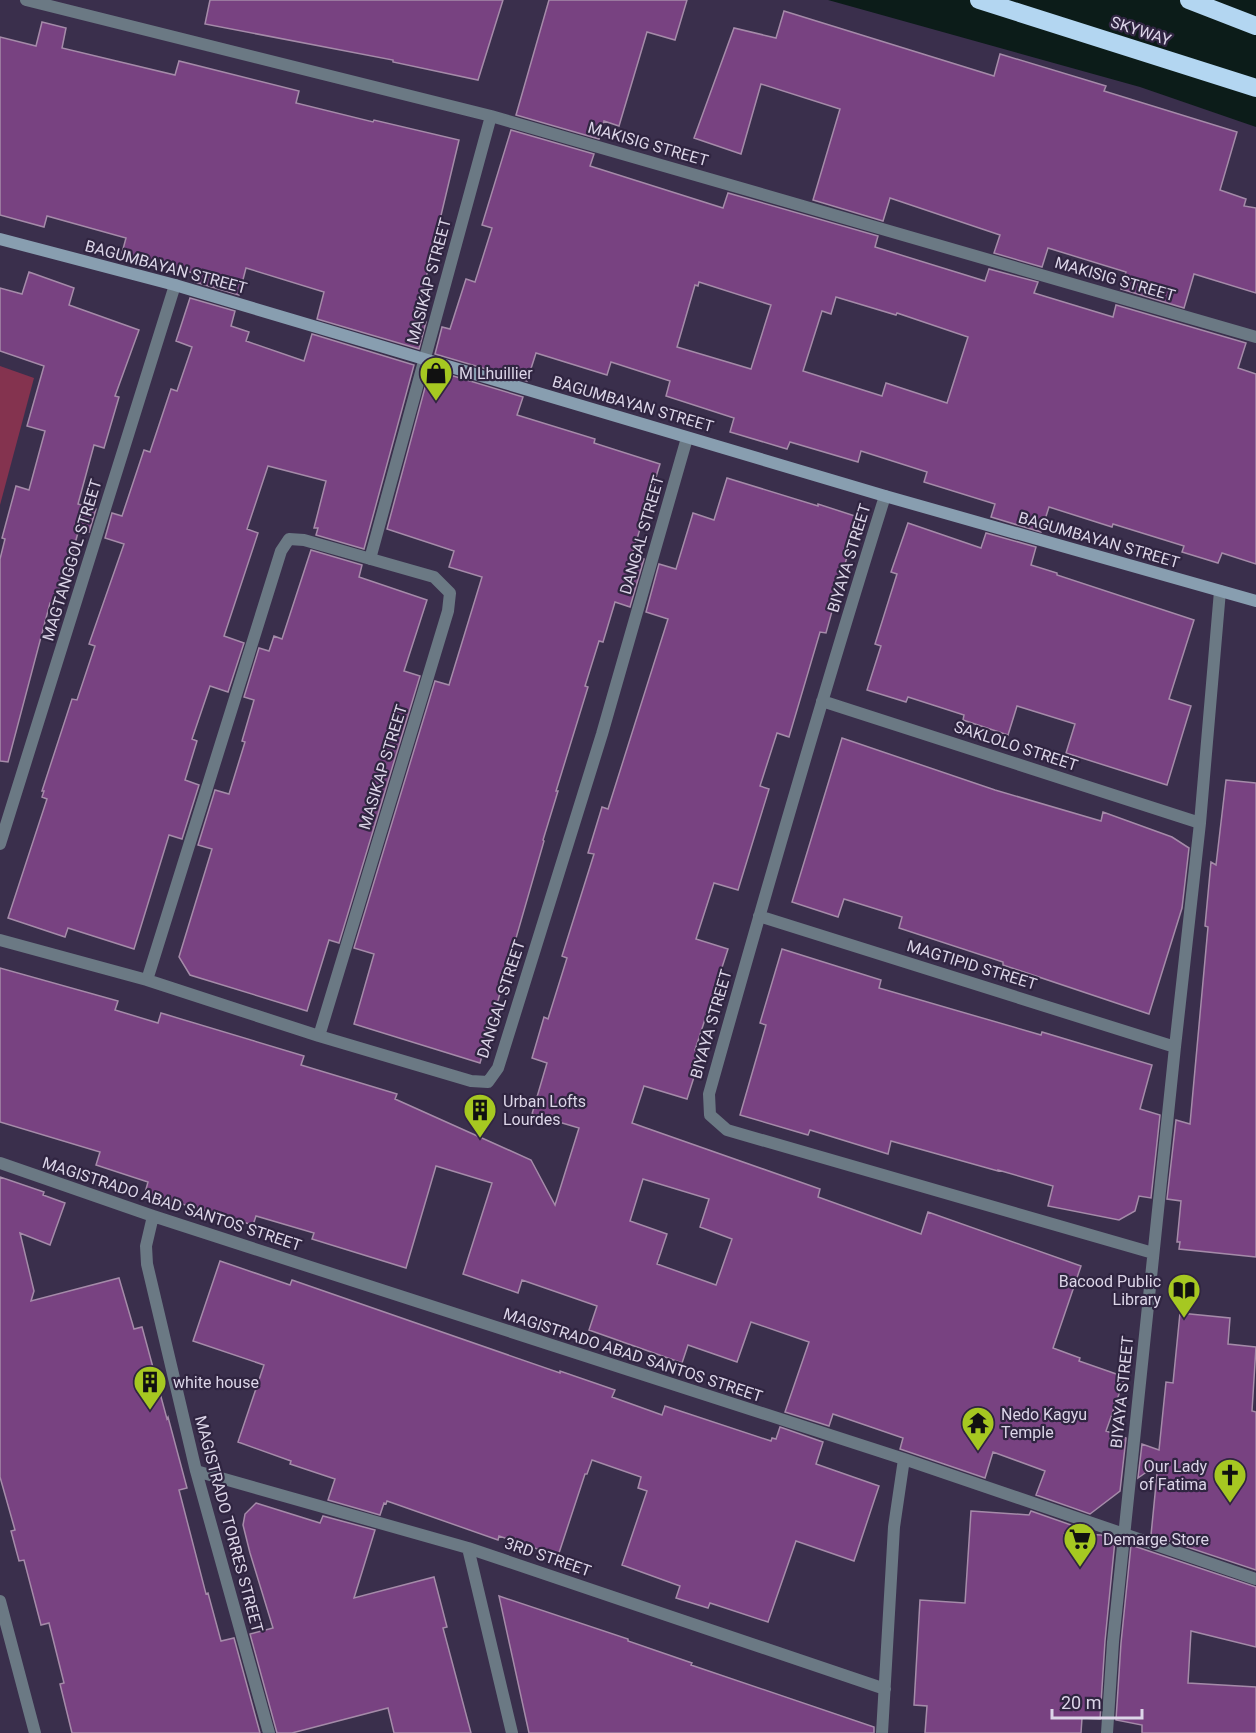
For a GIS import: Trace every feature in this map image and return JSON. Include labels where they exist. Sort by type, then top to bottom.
[{"type":"highway","name":"SKYWAY","points":[[979,0],[1256,88]]},
{"type":"highway","points":[[1189,0],[1256,26]]},
{"type":"street","name":"MAKISIG STREET","points":[[26,0],[491,116],[1256,337]]},
{"type":"street","name":"MASIKAP STREET","points":[[370,559],[491,116]]},
{"type":"street","name":"BAGUMBAYAN STREET","points":[[0,239],[175,285],[885,496],[1256,601]]},
{"type":"street","name":"MAGTANGGOL STREET","points":[[0,844],[175,285]]},
{"type":"street","name":"DANGAL STREET","points":[[0,940],[147,980],[319,1036],[471,1081],[488,1082],[498,1068],[602,734],[687,438]]},
{"type":"street","name":"BIYAYA STREET","points":[[885,496],[759,916],[709,1094],[710,1115],[727,1130],[1153,1254]]},
{"type":"street","name":"MASIKAP STREET","points":[[147,980],[280,551],[289,539],[304,540],[434,577],[450,593],[448,611],[319,1036]]},
{"type":"street","name":"BIYAYA STREET","points":[[1107,1733],[1113,1642],[1200,823],[1220,591]]},
{"type":"street","name":"SAKLOLO STREET","points":[[822,701],[1200,823]]},
{"type":"street","name":"MAGTIPID STREET","points":[[759,916],[1175,1047]]},
{"type":"street","name":"MAGISTRADO ABAD SANTOS STREET","points":[[0,1163],[153,1216],[904,1459],[1256,1579]]},
{"type":"street","name":"MAGISTRADO TORRES STREET","points":[[153,1216],[147,1246],[147,1264],[196,1471],[269,1733]]},
{"type":"street","points":[[882,1733],[894,1527],[904,1459]]},
{"type":"street","name":"3RD STREET","points":[[196,1471],[468,1548],[885,1689]]},
{"type":"street","points":[[468,1548],[512,1733]]},
{"type":"street","points":[[0,1601],[35,1733]]},
{"type":"shaded area","points":[[828,0],[1256,0],[1256,127],[1140,87]]},
{"type":"shaded area","points":[[0,366],[34,378],[0,505]]},
{"type":"building","points":[[210,0],[503,0],[478,80],[393,62],[393,60],[205,24]]},
{"type":"building","points":[[549,0],[687,0],[675,40],[647,32],[619,126],[604,121],[599,139],[516,115]]},
{"type":"building","points":[[784,11],[994,76],[1000,54],[1106,86],[1104,91],[1237,132],[1220,190],[1246,199],[1244,206],[1256,208],[1256,293],[1194,274],[1184,308],[1121,289],[1126,272],[1048,248],[1042,267],[994,253],[1000,235],[890,198],[883,221],[813,200],[840,109],[761,84],[741,154],[694,138],[734,28],[776,38]]},
{"type":"building","points":[[42,22],[66,28],[62,48],[175,75],[179,61],[299,91],[296,103],[459,140],[416,320],[426,322],[419,349],[317,319],[324,292],[246,268],[239,295],[195,282],[197,274],[122,253],[126,238],[47,216],[44,227],[0,215],[0,37],[36,46]]},
{"type":"building","points":[[511,130],[594,154],[590,166],[723,208],[728,193],[878,236],[875,247],[985,281],[989,269],[1038,282],[1034,293],[1113,317],[1116,305],[1246,343],[1238,368],[1256,374],[1256,564],[1222,553],[1218,563],[1182,552],[1184,546],[1049,507],[1041,532],[991,517],[995,504],[924,482],[927,472],[861,451],[858,462],[790,442],[787,449],[730,432],[734,418],[666,396],[670,381],[611,362],[607,375],[536,353],[527,381],[435,354],[442,327],[450,329],[466,279],[475,282],[492,228],[482,225]],"holes":[[[699,282],[771,305],[751,369],[677,347],[695,285],[698,286]],[[836,297],[896,315],[897,313],[968,337],[947,403],[886,383],[882,396],[803,371],[822,311],[831,314]]]},
{"type":"building","points":[[29,272],[74,288],[69,305],[139,330],[115,396],[119,397],[104,448],[94,445],[78,504],[96,509],[89,532],[79,529],[71,558],[68,557],[55,604],[50,603],[8,762],[0,761],[0,559],[5,539],[2,538],[16,486],[29,490],[45,431],[27,426],[44,366],[0,351],[0,288],[22,294]]},
{"type":"building","points":[[190,298],[235,311],[231,326],[249,332],[246,341],[304,361],[312,334],[414,365],[364,549],[316,535],[318,528],[314,528],[326,481],[268,466],[247,529],[258,533],[224,636],[244,643],[228,692],[210,686],[192,739],[197,741],[185,780],[199,785],[182,839],[169,835],[134,949],[68,928],[65,937],[8,918],[47,799],[42,797],[44,791],[42,791],[72,699],[77,700],[95,646],[89,644],[124,544],[105,538],[112,513],[122,516],[144,450],[150,452],[171,389],[177,391],[192,347],[176,341]]},
{"type":"building","points":[[430,369],[523,397],[517,415],[595,439],[594,443],[660,464],[632,555],[644,559],[630,607],[615,602],[603,642],[599,641],[585,686],[588,687],[556,791],[558,791],[480,1063],[354,1024],[374,954],[354,948],[435,681],[449,685],[482,577],[449,567],[454,551],[387,529]]},
{"type":"building","points":[[727,478],[858,517],[826,633],[820,632],[789,737],[777,733],[760,786],[769,789],[738,890],[714,883],[696,939],[728,949],[695,1050],[702,1052],[687,1099],[644,1086],[632,1123],[820,1189],[818,1197],[921,1234],[928,1212],[1081,1266],[1053,1348],[1080,1358],[1079,1361],[1125,1377],[1106,1431],[1126,1438],[1120,1491],[1090,1514],[1036,1495],[1045,1471],[993,1452],[985,1478],[900,1449],[903,1438],[833,1414],[829,1426],[785,1412],[809,1342],[751,1322],[737,1362],[688,1345],[682,1363],[589,1330],[597,1306],[522,1280],[518,1293],[463,1274],[492,1183],[436,1166],[406,1268],[312,1239],[314,1233],[256,1216],[253,1225],[145,1193],[148,1182],[96,1165],[100,1152],[0,1122],[0,968],[118,1001],[115,1010],[158,1023],[161,1013],[304,1056],[301,1065],[397,1094],[395,1099],[531,1160],[555,1205],[579,1128],[532,1114],[547,1063],[532,1058],[544,1017],[548,1019],[567,958],[562,956],[594,854],[588,853],[602,807],[608,809],[668,619],[646,612],[659,564],[676,569],[693,513],[714,520]],"holes":[[[643,1179],[709,1199],[700,1227],[732,1239],[716,1285],[657,1264],[667,1234],[630,1221]]]},
{"type":"building","points":[[908,523],[981,548],[986,533],[1036,547],[1031,565],[1194,620],[1169,699],[1191,706],[1167,785],[1066,753],[1075,724],[1017,706],[1008,735],[963,720],[964,715],[908,697],[906,702],[867,690],[881,646],[875,644],[897,574],[891,572]]},
{"type":"building","points":[[311,550],[362,565],[359,577],[427,600],[404,671],[420,676],[339,943],[329,940],[307,1011],[190,975],[179,957],[212,849],[198,845],[215,790],[229,794],[245,742],[242,741],[254,700],[244,697],[259,648],[269,651],[274,636],[282,639]]},
{"type":"building","points":[[842,738],[995,790],[1101,821],[1103,812],[1172,837],[1189,848],[1182,908],[1149,1014],[899,928],[902,917],[844,899],[838,917],[792,902]]},
{"type":"building","points":[[1226,780],[1256,783],[1256,1257],[1179,1249],[1180,1242],[1177,1242],[1181,1201],[1167,1199],[1176,1120],[1190,1124],[1208,927],[1205,926],[1211,862],[1216,865]]},
{"type":"building","points":[[782,949],[881,980],[879,988],[1041,1035],[1042,1032],[1152,1065],[1140,1109],[1160,1115],[1151,1198],[1139,1196],[1135,1211],[1119,1220],[1048,1206],[1053,1186],[891,1141],[888,1154],[810,1130],[808,1135],[740,1115],[766,1025],[760,1023]]},
{"type":"building","points":[[0,1177],[44,1192],[43,1195],[65,1203],[50,1245],[20,1233],[34,1291],[31,1301],[119,1278],[134,1329],[142,1327],[187,1488],[179,1490],[206,1594],[208,1593],[221,1641],[234,1638],[260,1733],[72,1733],[60,1684],[64,1683],[49,1623],[41,1625],[24,1560],[19,1561],[11,1531],[15,1530],[0,1477]]},
{"type":"building","points":[[220,1261],[290,1285],[292,1280],[615,1390],[612,1397],[662,1415],[665,1406],[771,1441],[772,1438],[776,1439],[780,1427],[823,1442],[816,1464],[879,1486],[854,1561],[796,1541],[768,1622],[710,1603],[708,1608],[676,1598],[680,1586],[622,1565],[647,1491],[638,1488],[641,1477],[592,1460],[585,1474],[558,1556],[499,1536],[498,1540],[387,1501],[380,1515],[328,1500],[335,1479],[290,1464],[291,1461],[238,1442],[264,1365],[193,1341]]},
{"type":"building","points":[[1180,1313],[1230,1318],[1228,1344],[1256,1347],[1252,1411],[1256,1412],[1256,1570],[1151,1535],[1158,1464],[1138,1478],[1142,1444],[1159,1450],[1166,1382],[1173,1383]]},
{"type":"building","points":[[256,1503],[320,1523],[323,1516],[375,1530],[354,1598],[434,1577],[447,1627],[443,1628],[471,1733],[394,1733],[388,1708],[292,1733],[277,1733],[250,1634],[273,1628],[243,1525],[245,1514]]},
{"type":"building","points":[[971,1511],[1029,1515],[1031,1511],[1074,1526],[1065,1533],[1101,1535],[1115,1540],[1100,1719],[1082,1718],[1081,1733],[925,1733],[927,1706],[914,1705],[920,1600],[965,1603]]},
{"type":"building","points":[[1131,1545],[1256,1587],[1256,1647],[1191,1631],[1188,1683],[1256,1687],[1256,1733],[1142,1733],[1142,1725],[1116,1720]]},
{"type":"building","points":[[499,1596],[628,1639],[628,1641],[692,1663],[691,1665],[874,1727],[874,1733],[529,1733]]},
{"type":"place","name":"M Lhuillier","points":[[436,402]]},
{"type":"place","name":"Urban Lofts Lourdes","points":[[480,1139]]},
{"type":"place","name":"Bacood Public Library","points":[[1184,1319]]},
{"type":"place","name":"white house","points":[[150,1411]]},
{"type":"place","name":"Nedo Kagyu Temple","points":[[978,1452]]},
{"type":"place","name":"Our Lady of Fatima","points":[[1230,1504]]},
{"type":"place","name":"Demarge Store","points":[[1080,1568]]}]
